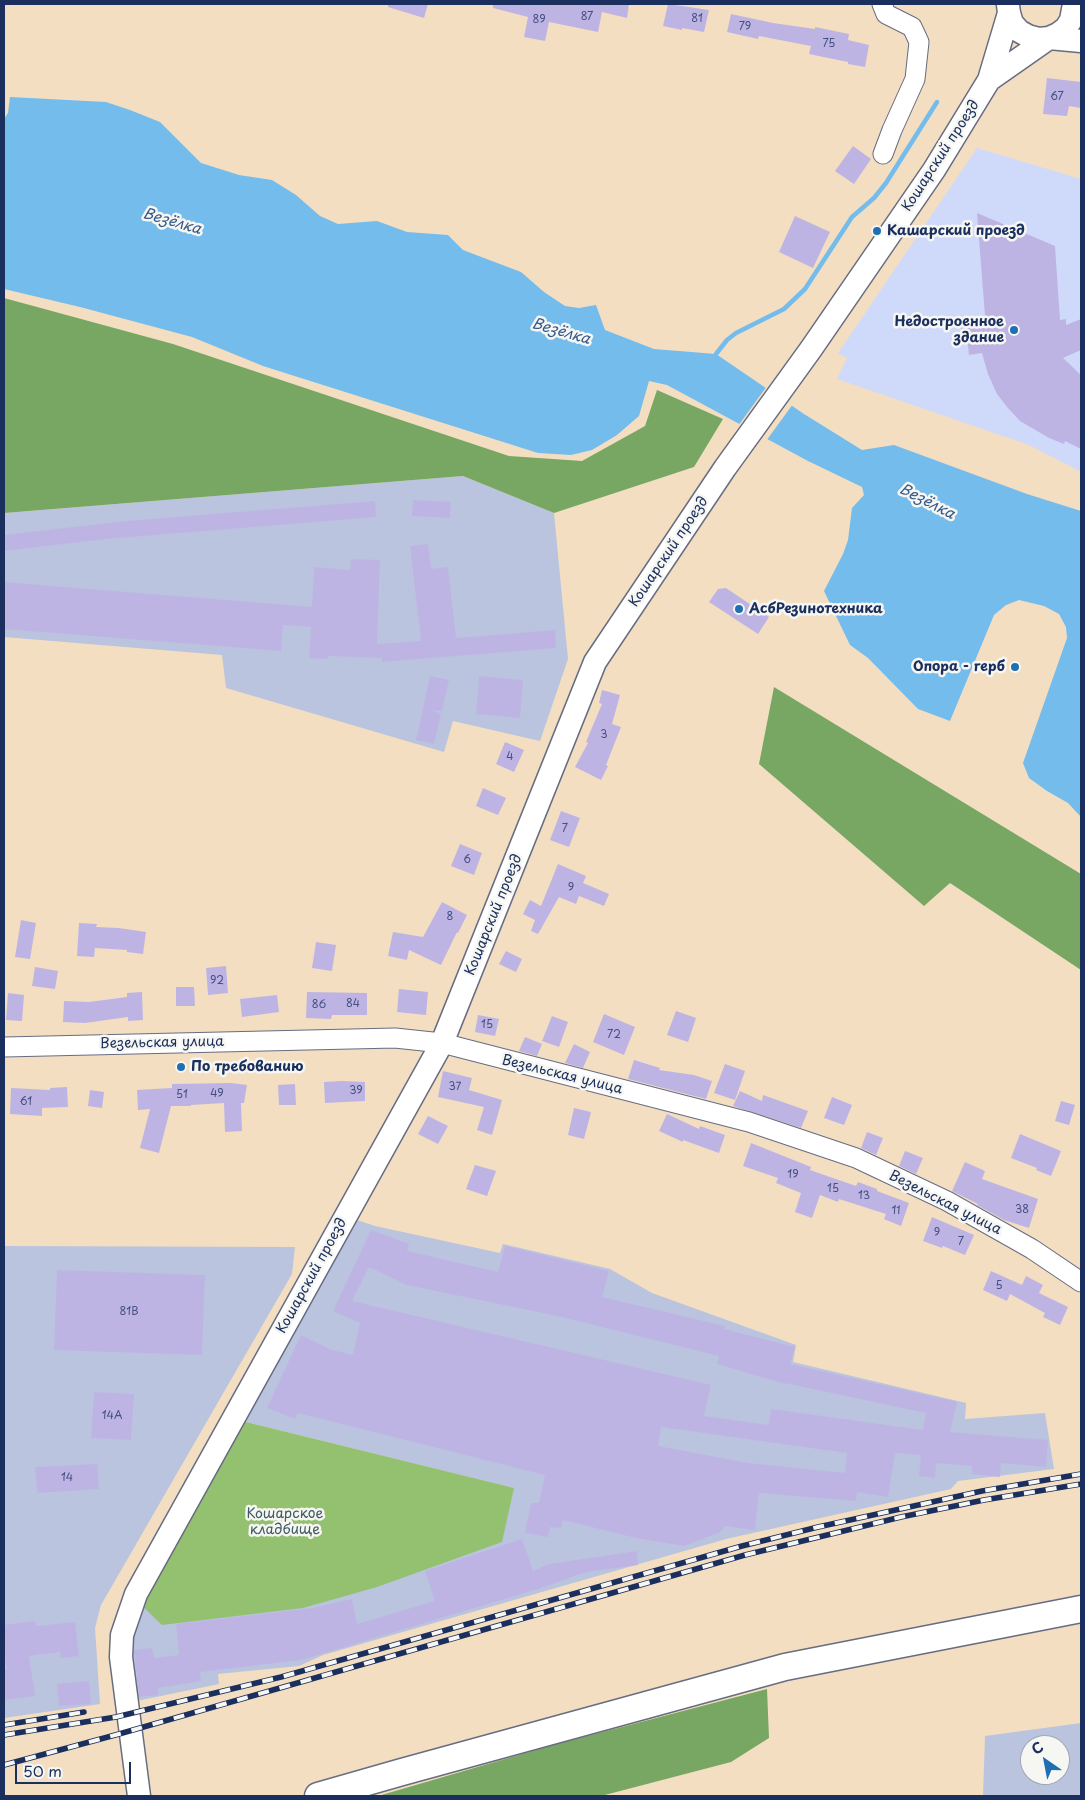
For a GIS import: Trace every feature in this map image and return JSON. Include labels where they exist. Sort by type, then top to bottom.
[{"type":"main road","points":[[318,1796],[785,1667],[1081,1609]]},
{"type":"street","points":[[882,4],[886,14],[912,27],[918,42],[915,79],[883,154]]},
{"type":"street","name":"Кошарский проезд","points":[[989,80],[1066,28],[1071,20],[1074,4]]},
{"type":"street","points":[[1008,8],[1016,27],[1028,36],[1039,39],[1081,41]]},
{"type":"street","name":"Кошарский проезд","points":[[139,1796],[121,1657],[122,1637],[136,1594],[442,1043],[595,662],[725,468],[811,349],[934,170],[989,80],[1008,8]]},
{"type":"street","name":"Везельская улица","points":[[4,1047],[395,1038],[442,1043],[749,1122],[856,1158],[947,1201],[1032,1250],[1081,1282]]},
{"type":"shaded area","points":[[977,148],[1081,179],[1081,472],[1029,445],[837,379],[847,358],[838,353]]},
{"type":"shaded area","points":[[463,476],[554,513],[568,659],[540,741],[453,721],[444,752],[226,688],[222,655],[4,637],[4,513]]},
{"type":"shaded area","points":[[354,1219],[375,1226],[500,1253],[503,1244],[610,1269],[652,1293],[796,1345],[793,1362],[966,1403],[965,1419],[1045,1413],[1054,1469],[958,1481],[951,1489],[726,1539],[323,1655],[299,1666],[218,1674],[219,1684],[127,1703],[126,1628],[139,1603],[513,1488],[242,1421]]},
{"type":"shaded area","points":[[4,1246],[295,1247],[292,1274],[101,1605],[95,1628],[100,1704],[4,1718]]},
{"type":"shaded area","points":[[1081,1723],[1081,1796],[983,1796],[985,1736]]},
{"type":"green space","points":[[4,298],[173,344],[509,456],[582,461],[645,426],[657,390],[723,419],[694,467],[554,513],[463,476],[4,513]]},
{"type":"green space","points":[[774,687],[1081,874],[1081,970],[950,883],[924,906],[759,764]]},
{"type":"green space","name":"Кошарское кладбище","points":[[242,1421],[514,1488],[502,1542],[377,1587],[303,1608],[162,1625],[139,1603]]},
{"type":"green space","points":[[767,1689],[769,1738],[731,1762],[601,1796],[378,1796],[553,1745]]},
{"type":"water","name":"Везёлка","points":[[10,97],[106,102],[130,110],[160,122],[201,163],[239,175],[272,180],[296,195],[320,216],[338,224],[377,221],[407,232],[448,235],[463,250],[521,272],[544,292],[565,306],[579,308],[596,305],[605,330],[654,349],[716,354],[804,414],[862,450],[894,445],[1027,494],[1081,511],[1081,817],[1068,803],[1029,778],[1023,763],[1067,638],[1066,627],[1059,614],[1044,606],[1019,600],[1006,605],[994,615],[950,721],[918,709],[868,658],[850,645],[824,591],[843,554],[848,540],[852,508],[864,495],[862,487],[808,461],[667,385],[649,381],[639,416],[617,435],[592,450],[571,455],[538,453],[263,366],[192,337],[4,289],[4,119],[8,113]]},
{"type":"pier","points":[[767,386],[793,404],[766,441],[738,426]]},
{"type":"building","points":[[388,4],[428,4],[424,18],[388,7]]},
{"type":"building","points":[[493,4],[629,4],[627,18],[602,12],[598,32],[549,22],[545,41],[524,37],[528,17],[493,8]]},
{"type":"building","points":[[668,4],[709,10],[704,32],[663,26]]},
{"type":"building","points":[[731,14],[773,23],[815,29],[815,27],[849,34],[848,40],[869,45],[865,67],[809,54],[811,46],[759,36],[758,39],[727,32]]},
{"type":"building","points":[[1047,78],[1081,82],[1081,108],[1069,106],[1067,116],[1043,114]]},
{"type":"building","points":[[853,146],[871,159],[854,184],[835,171]]},
{"type":"building","name":"Недостроенное здание","points":[[977,213],[1055,246],[1060,320],[1066,319],[1066,325],[1081,319],[1081,350],[1063,358],[1081,375],[1081,449],[1065,441],[1064,444],[1049,438],[1020,421],[997,394],[988,374],[982,353],[969,355],[967,336],[962,337],[961,323],[981,322],[981,316],[985,316]]},
{"type":"building","points":[[795,216],[830,232],[813,268],[779,252]]},
{"type":"building","points":[[413,500],[451,502],[450,518],[412,516]]},
{"type":"building","points":[[375,501],[376,517],[106,539],[4,551],[4,535],[126,521]]},
{"type":"building","points":[[428,544],[431,569],[448,567],[456,638],[555,630],[556,648],[382,662],[382,658],[328,656],[328,659],[309,658],[311,627],[283,625],[281,651],[4,629],[4,582],[312,607],[314,567],[350,570],[351,559],[380,560],[377,644],[421,641],[410,546]]},
{"type":"building","name":"АсбРезинотехника","points":[[726,588],[769,617],[758,634],[709,602],[718,589]]},
{"type":"building","points":[[430,676],[449,680],[442,711],[431,710],[441,714],[434,744],[416,740]]},
{"type":"building","points":[[479,676],[523,680],[520,718],[476,714]]},
{"type":"building","points":[[602,690],[620,695],[612,724],[621,727],[606,765],[608,766],[601,780],[575,767],[588,743],[586,742],[602,704],[599,703]]},
{"type":"building","points":[[505,742],[524,750],[514,772],[496,764]]},
{"type":"building","points":[[483,788],[506,798],[498,815],[476,806]]},
{"type":"building","points":[[561,811],[580,818],[569,847],[550,840]]},
{"type":"building","points":[[460,844],[482,853],[474,875],[451,866]]},
{"type":"building","points":[[558,864],[586,876],[583,883],[609,894],[604,906],[579,896],[576,904],[559,897],[538,934],[531,931],[535,920],[523,914],[530,900],[541,906]]},
{"type":"building","points":[[442,902],[467,915],[441,965],[409,950],[407,960],[388,956],[393,932],[423,937]]},
{"type":"building","points":[[21,920],[36,923],[30,959],[15,957]]},
{"type":"building","points":[[79,923],[97,924],[96,927],[146,932],[143,954],[127,952],[127,950],[95,948],[94,957],[77,956]]},
{"type":"building","points":[[316,942],[336,945],[332,971],[312,968]]},
{"type":"building","points":[[506,951],[522,959],[516,972],[499,964]]},
{"type":"building","points":[[226,966],[228,993],[208,995],[206,968]]},
{"type":"building","points":[[35,967],[58,971],[55,989],[32,986]]},
{"type":"building","points":[[176,987],[194,987],[195,1006],[176,1006]]},
{"type":"building","points":[[399,989],[428,992],[426,1015],[397,1012]]},
{"type":"building","points":[[142,992],[143,1020],[128,1021],[128,1017],[85,1023],[63,1022],[64,1001],[89,1002],[127,997],[127,993]]},
{"type":"building","points":[[307,992],[367,993],[367,1015],[332,1015],[331,1019],[306,1018]]},
{"type":"building","points":[[8,993],[24,995],[22,1021],[6,1020]]},
{"type":"building","points":[[277,995],[279,1012],[242,1017],[240,999]]},
{"type":"building","points":[[676,1011],[696,1018],[688,1042],[667,1035]]},
{"type":"building","points":[[604,1014],[635,1027],[624,1055],[593,1042]]},
{"type":"building","points":[[478,1015],[499,1019],[495,1036],[475,1032]]},
{"type":"building","points":[[552,1016],[568,1022],[559,1047],[542,1041]]},
{"type":"building","points":[[525,1037],[542,1044],[537,1056],[519,1051]]},
{"type":"building","points":[[574,1044],[590,1052],[583,1068],[565,1063]]},
{"type":"building","points":[[634,1060],[660,1068],[659,1070],[694,1075],[712,1081],[706,1099],[628,1079]]},
{"type":"building","points":[[725,1064],[745,1071],[735,1100],[714,1093]]},
{"type":"building","points":[[443,1071],[472,1078],[469,1090],[502,1100],[492,1135],[477,1130],[484,1107],[438,1097]]},
{"type":"building","points":[[324,1082],[365,1082],[365,1101],[325,1103]]},
{"type":"building","points":[[231,1083],[247,1085],[244,1103],[241,1103],[242,1131],[225,1132],[224,1103],[171,1106],[159,1153],[140,1148],[150,1109],[138,1110],[137,1090],[172,1088],[172,1084]]},
{"type":"building","points":[[295,1084],[296,1105],[279,1105],[278,1085]]},
{"type":"building","points":[[67,1087],[68,1107],[42,1108],[42,1116],[10,1114],[11,1088],[50,1090],[50,1088]]},
{"type":"building","points":[[90,1090],[104,1092],[102,1108],[88,1106]]},
{"type":"building","points":[[740,1091],[762,1101],[763,1095],[808,1111],[801,1128],[733,1106]]},
{"type":"building","points":[[832,1097],[852,1105],[844,1125],[824,1118]]},
{"type":"building","points":[[1061,1101],[1075,1105],[1069,1125],[1055,1121]]},
{"type":"building","points":[[574,1108],[591,1112],[584,1139],[568,1135]]},
{"type":"building","points":[[667,1114],[699,1129],[700,1126],[725,1135],[719,1153],[683,1140],[683,1142],[659,1131]]},
{"type":"building","points":[[428,1116],[448,1126],[438,1144],[418,1134]]},
{"type":"building","points":[[867,1132],[883,1138],[876,1155],[861,1148]]},
{"type":"building","points":[[1020,1134],[1061,1151],[1051,1176],[1036,1170],[1037,1168],[1011,1158]]},
{"type":"building","points":[[751,1143],[811,1167],[810,1170],[856,1186],[858,1182],[909,1203],[901,1226],[884,1219],[886,1214],[839,1199],[838,1202],[820,1195],[812,1218],[795,1212],[801,1193],[776,1183],[778,1178],[743,1166]]},
{"type":"building","points":[[905,1151],[923,1158],[916,1174],[899,1166]]},
{"type":"building","points":[[965,1162],[985,1171],[982,1179],[1038,1199],[1029,1228],[1004,1220],[952,1191]]},
{"type":"building","points":[[475,1165],[496,1171],[487,1196],[466,1189]]},
{"type":"building","points":[[932,1217],[974,1235],[965,1255],[943,1246],[942,1248],[923,1241]]},
{"type":"building","points":[[371,1230],[409,1244],[407,1251],[498,1272],[505,1246],[609,1271],[602,1297],[725,1326],[724,1329],[795,1347],[790,1364],[957,1402],[950,1432],[1048,1440],[1046,1467],[1001,1463],[1000,1477],[972,1474],[972,1466],[936,1463],[935,1478],[919,1476],[921,1455],[895,1453],[888,1497],[857,1492],[856,1501],[759,1493],[755,1530],[725,1526],[720,1532],[684,1546],[636,1538],[563,1520],[561,1528],[550,1527],[548,1537],[525,1533],[531,1503],[539,1503],[545,1475],[298,1413],[295,1419],[267,1408],[301,1335],[332,1350],[353,1355],[360,1323],[333,1311]],"holes":[[[369,1267],[407,1285],[562,1317],[719,1356],[717,1364],[785,1384],[926,1413],[923,1430],[771,1409],[769,1425],[704,1416],[711,1385],[352,1301]],[[661,1427],[847,1453],[845,1473],[748,1463],[658,1446]]]},
{"type":"building","points":[[57,1270],[205,1275],[202,1355],[54,1350]]},
{"type":"building","points":[[991,1271],[1022,1285],[1026,1276],[1043,1285],[1039,1293],[1068,1307],[1060,1325],[1043,1317],[1045,1313],[1010,1294],[1007,1301],[983,1290]]},
{"type":"building","points":[[94,1392],[134,1394],[131,1440],[91,1438]]},
{"type":"building","points":[[97,1464],[99,1489],[37,1493],[35,1467]]},
{"type":"building","points":[[522,1539],[533,1571],[549,1564],[637,1551],[638,1565],[586,1572],[541,1588],[301,1660],[200,1672],[201,1681],[158,1688],[158,1695],[139,1697],[134,1650],[152,1648],[154,1658],[179,1655],[176,1624],[312,1608],[352,1599],[357,1624],[435,1601],[425,1571]]},
{"type":"building","points":[[35,1621],[36,1626],[75,1622],[79,1656],[61,1658],[60,1652],[29,1656],[35,1696],[4,1700],[4,1670],[7,1669],[4,1625]]},
{"type":"building","points":[[89,1681],[91,1704],[59,1706],[57,1684]]},
{"type":"waterway","points":[[716,354],[727,340],[736,333],[784,309],[805,289],[852,217],[874,198],[886,183],[937,102]]},
{"type":"railway","points":[[4,1735],[116,1717],[281,1677],[742,1546],[818,1527],[982,1491],[1081,1474]]},
{"type":"railway","points":[[4,1765],[119,1734],[745,1555],[901,1517],[984,1500],[1081,1484]]},
{"type":"railway","points":[[4,1725],[84,1712]]},
{"type":"place","name":"Кашарский проезд","points":[[877,231]]},
{"type":"place","name":"Недостроенное здание","points":[[1014,330]]},
{"type":"place","name":"АсбРезинотехника","points":[[739,609]]},
{"type":"place","name":"Опора - герб","points":[[1015,667]]},
{"type":"place","name":"По требованию","points":[[181,1067]]}]
